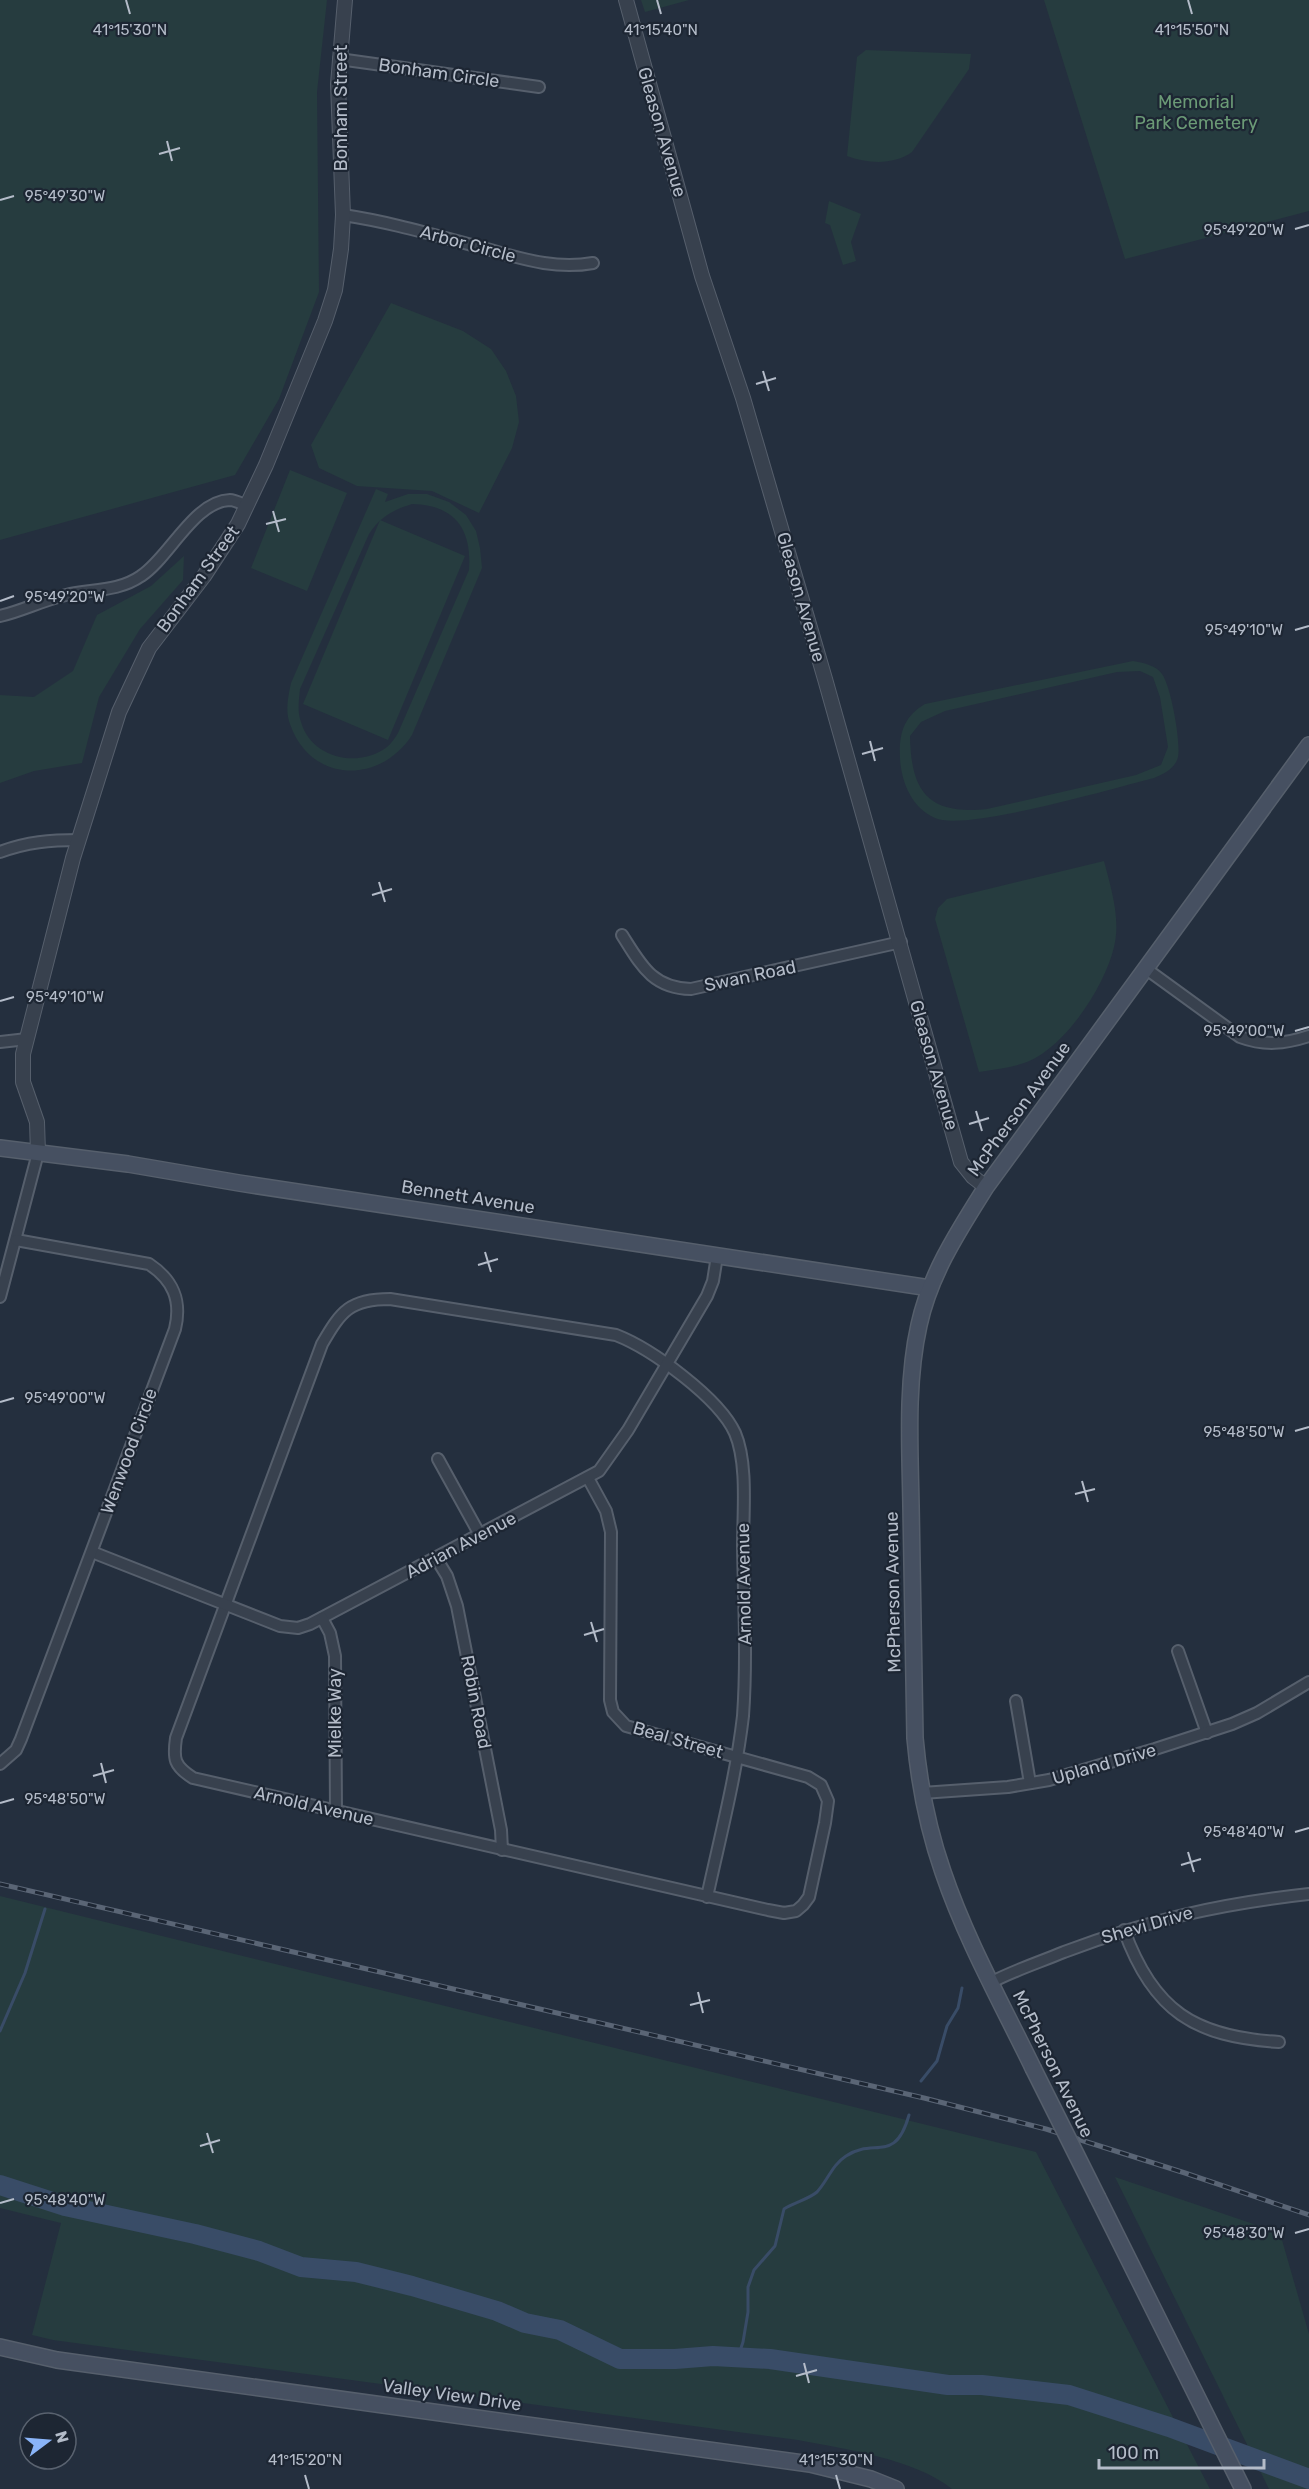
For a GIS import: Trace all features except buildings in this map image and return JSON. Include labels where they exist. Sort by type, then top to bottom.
[{"type":"main road","name":"McPherson Avenue","points":[[1243,2489],[1033,2068],[945,1880],[928,1822],[915,1738],[911,1403],[918,1327],[930,1288],[949,1248],[986,1187],[1309,745]]},
{"type":"main road","name":"Bennett Avenue","points":[[0,1148],[152,1168],[930,1288]]},
{"type":"main road","name":"Valley View Drive","points":[[0,2347],[57,2360],[810,2464],[860,2475],[896,2489]]},
{"type":"street","name":"Bonham Street","points":[[38,1153],[37,1122],[25,1091],[22,1054],[53,929],[119,712],[139,665],[164,626],[223,549],[247,506],[325,321],[338,273],[343,215],[338,127],[339,59],[345,0]]},
{"type":"street","name":"Gleason Avenue","points":[[626,0],[702,276],[743,398],[901,942],[962,1162],[973,1177],[986,1187]]},
{"type":"street","name":"Bonham Circle","points":[[339,59],[539,87]]},
{"type":"street","name":"Arbor Circle","points":[[343,215],[373,219],[535,262],[573,267],[592,263]]},
{"type":"street","points":[[0,616],[64,595],[123,586],[141,577],[154,566],[201,513],[217,503],[232,500],[247,506]]},
{"type":"street","points":[[0,852],[41,840],[79,840]]},
{"type":"street","name":"Swan Road","points":[[622,935],[651,975],[660,983],[674,988],[691,989],[901,942]]},
{"type":"street","points":[[1145,968],[1240,1037],[1252,1042],[1275,1044],[1309,1036]]},
{"type":"street","points":[[0,1042],[27,1039]]},
{"type":"street","points":[[0,1297],[38,1153]]},
{"type":"street","name":"Wenwood Circle","points":[[0,1764],[16,1750],[21,1739],[175,1329],[178,1306],[176,1294],[162,1273],[148,1264],[16,1240]]},
{"type":"street","name":"Adrian Avenue","points":[[92,1551],[286,1628],[298,1628],[322,1618],[599,1471],[610,1457],[707,1296],[713,1281],[717,1256]]},
{"type":"street","name":"Arnold Avenue","points":[[373,1299],[390,1299],[616,1335],[649,1350],[724,1414],[736,1434],[740,1448],[745,1694],[736,1756],[707,1897],[193,1778],[182,1772],[173,1754],[176,1738],[225,1605],[322,1344],[337,1319],[351,1307],[373,1299]]},
{"type":"street","points":[[438,1459],[480,1535]]},
{"type":"street","name":"Beal Street","points":[[588,1478],[606,1511],[611,1532],[610,1700],[613,1712],[626,1726],[808,1777],[821,1785],[828,1801],[809,1897],[796,1911],[784,1913],[707,1897]]},
{"type":"street","name":"Robin Road","points":[[436,1558],[447,1576],[457,1606],[501,1830],[502,1850]]},
{"type":"street","name":"Mielke Way","points":[[322,1618],[330,1633],[335,1656],[336,1811]]},
{"type":"street","points":[[1178,1651],[1207,1733]]},
{"type":"street","name":"Upland Drive","points":[[922,1793],[1030,1783],[1068,1776],[1207,1733],[1240,1720],[1309,1682]]},
{"type":"street","points":[[1016,1701],[1030,1783]]},
{"type":"street","name":"Shevi Drive","points":[[992,1982],[1124,1930],[1165,1918],[1228,1904],[1309,1894]]},
{"type":"street","points":[[1124,1930],[1147,1980],[1173,2009],[1195,2023],[1226,2036],[1279,2042]]},
{"type":"green space","points":[[0,0],[327,0],[317,92],[319,292],[279,399],[235,475],[0,540]]},
{"type":"green space","points":[[641,0],[689,0],[645,12]]},
{"type":"green space","name":"Memorial Park Cemetery","points":[[1044,0],[1309,0],[1309,211],[1125,259]]},
{"type":"green space","points":[[866,50],[971,54],[969,69],[912,152],[889,161],[863,161],[847,156],[857,57]]},
{"type":"green space","points":[[829,201],[861,214],[851,242],[856,261],[843,265],[830,225],[825,223]]},
{"type":"green space","points":[[391,303],[463,331],[491,349],[506,371],[516,396],[519,422],[512,448],[479,513],[432,491],[357,486],[319,468],[311,445]]},
{"type":"green space","points":[[290,470],[347,493],[307,591],[251,568]]},
{"type":"green space","points":[[376,489],[388,494],[385,502],[408,494],[427,494],[449,502],[466,515],[476,531],[482,568],[412,735],[398,751],[382,763],[365,769],[346,770],[329,767],[313,758],[300,743],[288,719],[291,683]],"holes":[[[412,504],[427,505],[450,515],[464,531],[469,555],[469,570],[394,739],[387,747],[375,754],[363,757],[350,758],[325,752],[306,734],[301,722],[300,689],[369,534],[382,519],[393,512]]]},
{"type":"green space","points":[[380,520],[465,556],[388,740],[303,704]]},
{"type":"green space","points":[[184,556],[183,580],[140,629],[99,697],[82,763],[34,771],[0,783],[0,695],[34,697],[73,671],[97,615],[151,586]]},
{"type":"green space","points":[[1133,661],[1156,668],[1165,680],[1174,715],[1178,757],[1171,768],[1154,778],[1075,799],[976,819],[951,821],[935,818],[920,808],[909,793],[905,785],[900,758],[900,741],[907,720],[925,704]],"holes":[[[1140,671],[1153,677],[1160,697],[1168,747],[1161,765],[1136,775],[987,809],[967,810],[937,804],[920,786],[914,772],[910,736],[921,722],[945,711],[1117,672]]]},
{"type":"green space","points":[[1104,861],[1114,904],[1116,936],[1109,963],[1092,997],[1068,1031],[1039,1056],[1019,1065],[979,1072],[935,919],[938,908],[947,899]]},
{"type":"green space","points":[[0,1896],[1036,2152],[1210,2489],[952,2489],[919,2470],[899,2463],[798,2440],[53,2340],[32,2335],[61,2223],[0,2208]]},
{"type":"green space","points":[[1115,2177],[1280,2233],[1309,2334],[1309,2489],[1269,2489]]},
{"type":"waterway","points":[[0,2031],[25,1973],[45,1909]]},
{"type":"waterway","points":[[921,2081],[937,2061],[947,2026],[958,2008],[962,1988]]},
{"type":"waterway","points":[[738,2357],[748,2312],[748,2287],[754,2270],[775,2246],[784,2209],[817,2192],[837,2164],[846,2156],[856,2151],[890,2145],[897,2140],[909,2115]]},
{"type":"waterway","points":[[0,2185],[65,2206],[195,2234],[259,2251],[301,2267],[356,2272],[412,2286],[497,2311],[525,2323],[560,2330],[620,2359],[713,2356],[770,2359],[948,2385],[982,2385],[1069,2395],[1169,2427],[1309,2479]]},
{"type":"railway","points":[[0,1884],[924,2098],[1046,2129],[1309,2215]]}]
